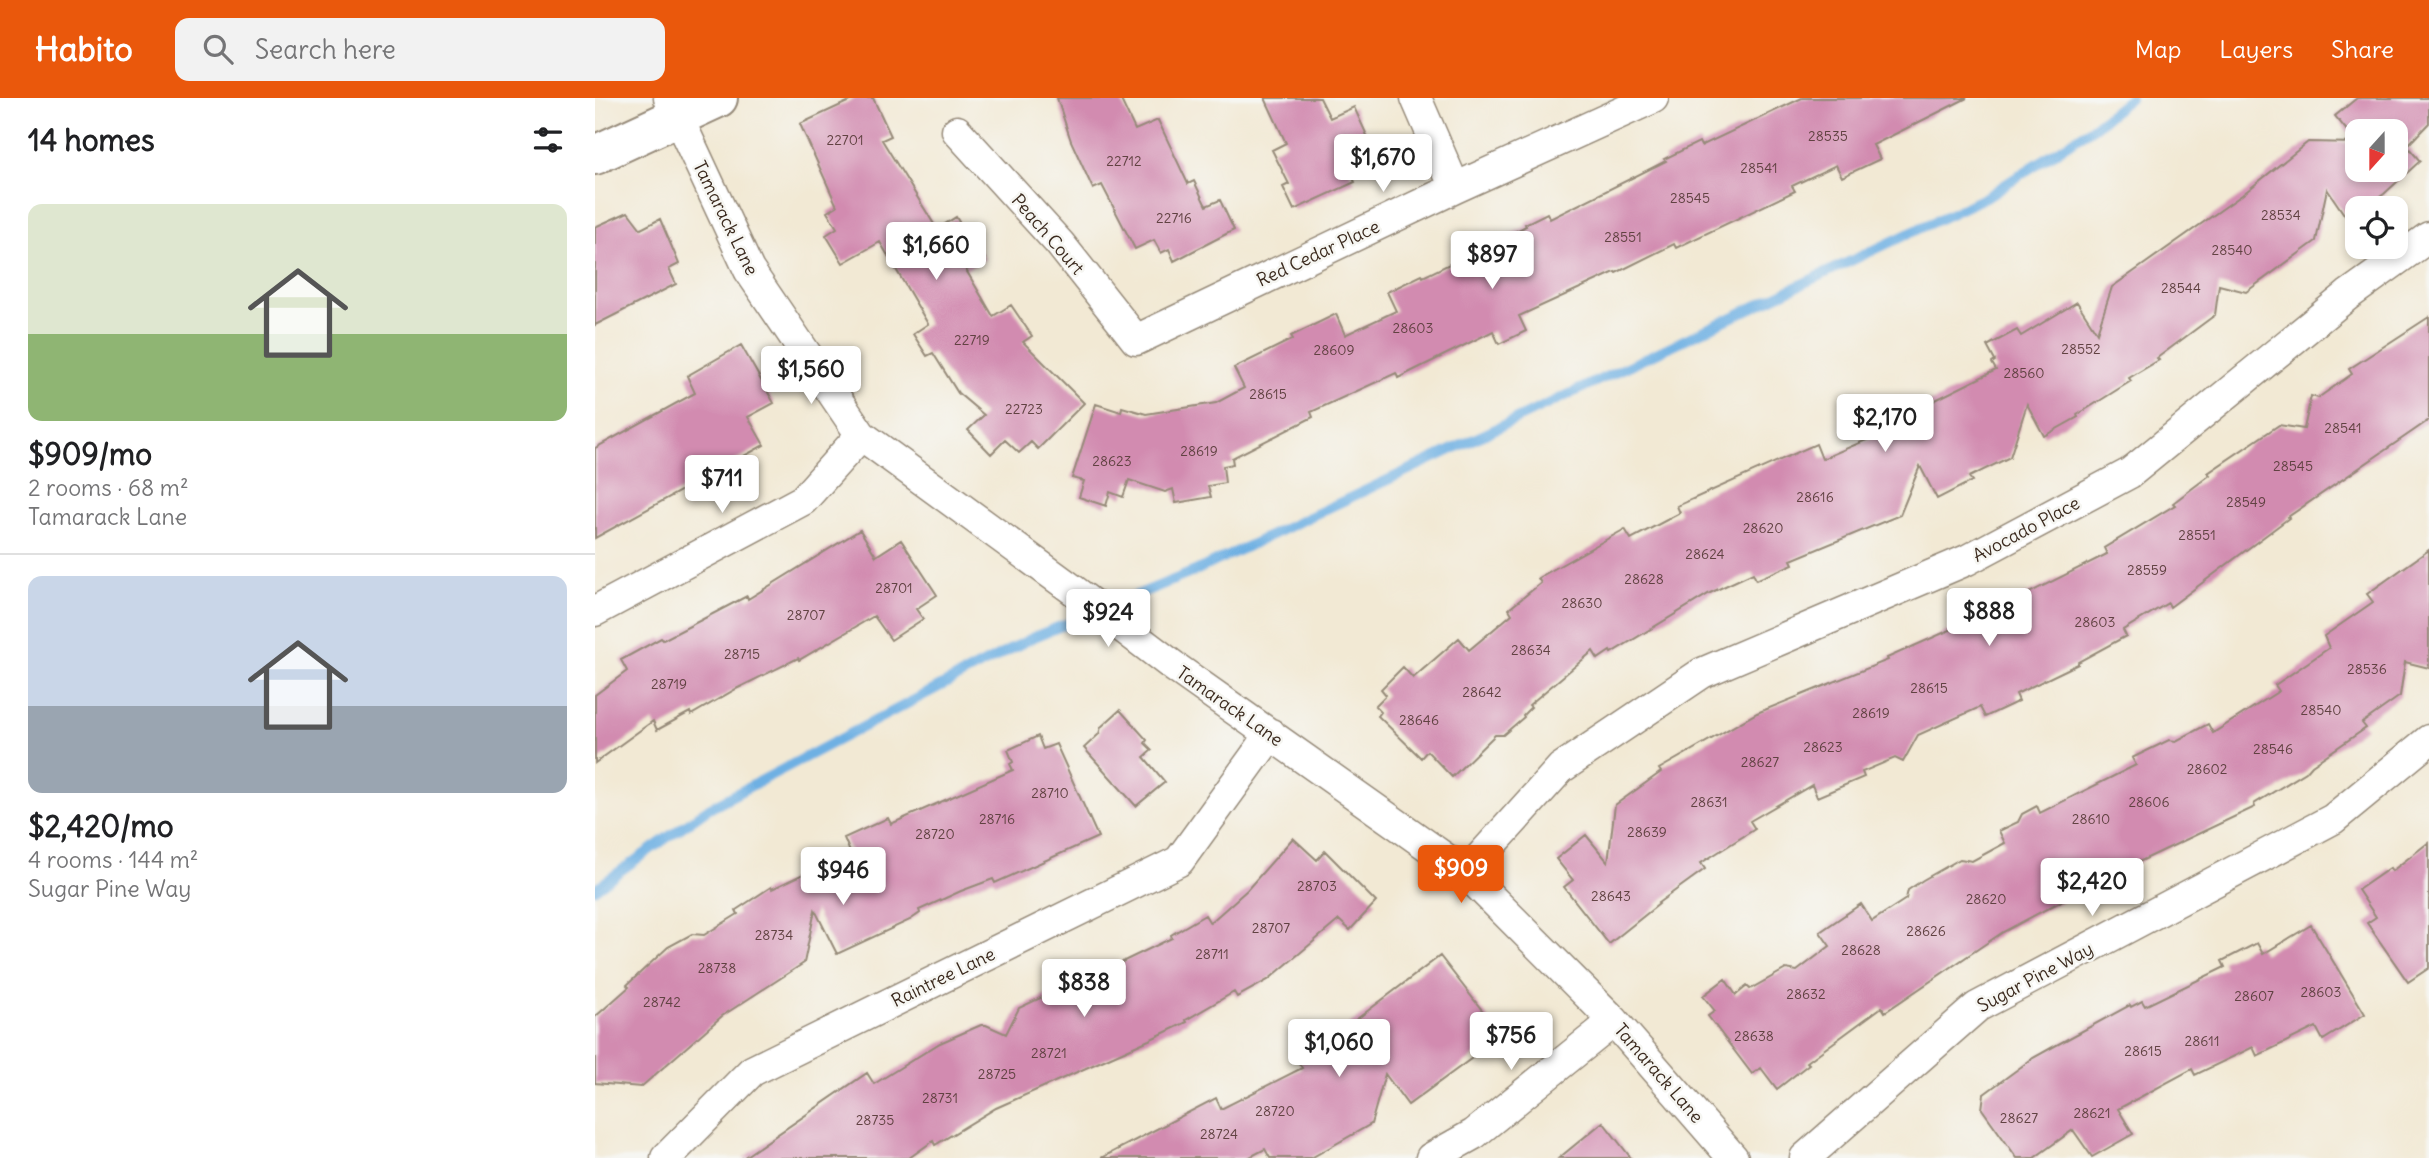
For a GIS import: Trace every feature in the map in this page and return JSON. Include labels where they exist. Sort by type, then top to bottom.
[{"type":"street","points":[[595,155],[673,107],[718,98]]},
{"type":"street","points":[[1416,98],[1455,188]]},
{"type":"street","name":"Red Cedar Place","points":[[1136,340],[1455,188],[1653,98]]},
{"type":"street","name":"Tamarack Lane","points":[[673,107],[749,270],[861,435],[1175,668],[1466,873],[1614,1021],[1733,1158]]},
{"type":"street","name":"Peach Court","points":[[957,131],[1060,244],[1136,340]]},
{"type":"street","name":"Avocado Place","points":[[1466,873],[1560,768],[1702,673],[1967,560],[2130,473],[2348,295],[2429,237]]},
{"type":"street","points":[[595,611],[803,499],[861,435]]},
{"type":"street","name":"Raintree Lane","points":[[666,1158],[752,1071],[1179,861],[1271,734]]},
{"type":"street","name":"Sugar Pine Way","points":[[1805,1158],[1977,1007],[2333,820],[2429,740]]},
{"type":"street","points":[[1431,1158],[1474,1134],[1614,1021]]},
{"type":"building","points":[[856,98],[873,98],[891,136],[882,140],[937,229],[956,217],[969,239],[972,238],[985,259],[966,270],[993,316],[1011,305],[1032,336],[1023,342],[1084,403],[1038,449],[1031,442],[1019,453],[1005,440],[991,454],[968,430],[984,415],[958,393],[933,353],[927,356],[913,334],[928,324],[880,242],[843,263],[826,235],[837,228],[827,212],[837,206],[800,124]]},
{"type":"building","points":[[1057,98],[1120,98],[1135,130],[1158,120],[1188,184],[1194,181],[1206,206],[1220,200],[1234,230],[1174,261],[1169,249],[1161,253],[1154,240],[1135,249],[1102,185],[1093,189],[1071,141]]},
{"type":"building","points":[[1265,98],[1320,98],[1330,118],[1354,107],[1370,142],[1342,155],[1355,182],[1294,210],[1283,187],[1289,184],[1272,150],[1286,143]]},
{"type":"building","points":[[1802,98],[1967,98],[1873,145],[1880,159],[1842,177],[1836,165],[1792,186],[1795,191],[1676,248],[1674,244],[1519,316],[1526,331],[1499,344],[1493,331],[1398,378],[1396,373],[1311,412],[1313,417],[1232,458],[1233,464],[1223,466],[1225,483],[1208,486],[1211,497],[1176,503],[1173,489],[1165,492],[1129,480],[1123,497],[1110,492],[1106,506],[1079,497],[1084,481],[1072,478],[1096,404],[1121,412],[1122,407],[1146,414],[1216,403],[1244,388],[1234,368],[1293,339],[1291,336],[1336,314],[1345,335],[1396,311],[1387,292],[1503,238],[1547,213],[1550,219],[1699,142],[1701,146]]},
{"type":"building","points":[[2357,98],[2429,98],[2429,123],[2408,145],[2408,119],[2345,119],[2345,128],[2335,116]]},
{"type":"building","points":[[2308,142],[2345,143],[2345,182],[2397,182],[2381,196],[2345,196],[2345,216],[2327,189],[2316,241],[2246,292],[2219,285],[2215,315],[2157,358],[2159,360],[2129,378],[2131,381],[2077,415],[2078,417],[2044,436],[2027,404],[2010,457],[1969,477],[1972,481],[1937,499],[1920,466],[1900,515],[1791,560],[1793,564],[1756,580],[1753,573],[1710,593],[1598,659],[1593,651],[1529,705],[1531,707],[1524,717],[1503,735],[1495,735],[1452,777],[1427,751],[1421,758],[1378,716],[1381,712],[1375,706],[1386,695],[1381,689],[1403,667],[1413,678],[1459,638],[1469,650],[1512,614],[1509,609],[1541,583],[1538,578],[1625,529],[1631,539],[1680,513],[1677,506],[1816,444],[1822,459],[1890,430],[1887,424],[1996,370],[1992,363],[1995,361],[1987,346],[2017,330],[2021,336],[2077,302],[2097,333],[2112,287],[2242,195]]},
{"type":"building","points":[[2408,147],[2420,161],[2408,172]]},
{"type":"building","points":[[628,212],[641,229],[660,219],[679,264],[669,269],[676,284],[595,325],[595,227]]},
{"type":"building","points":[[2429,317],[2429,420],[2288,517],[2170,607],[2168,603],[2123,630],[2126,636],[2078,664],[2016,694],[2019,701],[1985,717],[1980,707],[1918,735],[1903,762],[1895,758],[1862,772],[1864,777],[1817,797],[1812,785],[1750,821],[1755,829],[1701,863],[1705,869],[1658,903],[1609,944],[1564,887],[1573,880],[1556,859],[1586,835],[1608,862],[1615,805],[1661,772],[1659,769],[1757,713],[1888,660],[1887,658],[1997,609],[2107,554],[2104,548],[2175,505],[2173,503],[2210,475],[2208,473],[2279,425],[2304,429],[2311,396],[2318,398],[2352,374],[2349,369]]},
{"type":"building","points":[[741,345],[774,403],[748,417],[764,445],[595,538],[595,448],[695,393],[687,376]]},
{"type":"building","points":[[860,530],[876,556],[901,540],[937,595],[916,609],[923,619],[891,640],[874,616],[799,660],[798,658],[736,689],[691,715],[690,712],[657,730],[653,721],[595,763],[595,695],[627,671],[621,660],[747,596],[748,599]]},
{"type":"building","points":[[2429,550],[2429,668],[2405,662],[2400,696],[2362,723],[2366,728],[2306,772],[2254,804],[2255,807],[2105,878],[2003,932],[1885,1012],[1882,1007],[1807,1062],[1809,1064],[1777,1089],[1761,1068],[1752,1074],[1708,1016],[1715,1011],[1703,996],[1725,979],[1736,995],[1747,986],[1750,989],[1786,969],[1797,971],[1830,946],[1820,932],[1861,904],[1872,921],[1906,899],[1908,890],[1923,880],[1960,859],[1972,861],[2005,843],[1999,831],[2018,822],[2022,814],[2037,806],[2040,813],[2136,765],[2132,758],[2169,740],[2176,741],[2208,724],[2213,733],[2279,691],[2275,685],[2329,648],[2324,636],[2373,602],[2367,594]]},
{"type":"building","points":[[1120,710],[1147,740],[1145,743],[1152,750],[1144,757],[1165,782],[1136,806],[1084,748],[1099,734],[1101,727]]},
{"type":"building","points":[[1038,736],[1043,749],[1056,744],[1098,837],[995,883],[993,879],[961,891],[919,910],[920,913],[910,920],[837,954],[815,910],[804,963],[722,1016],[641,1087],[595,1083],[595,1017],[668,947],[692,934],[704,935],[738,914],[736,910],[771,887],[772,889],[850,852],[844,838],[888,818],[891,824],[1013,770],[1008,750]]},
{"type":"building","points":[[1293,838],[1317,860],[1325,851],[1376,902],[1350,930],[1339,920],[1268,980],[1237,997],[1234,992],[1186,1020],[1187,1022],[1149,1040],[996,1108],[935,1145],[933,1141],[909,1158],[743,1158],[867,1073],[874,1084],[940,1043],[981,1025],[1006,1034],[1019,1008],[1091,974],[1115,983],[1122,962],[1172,938],[1171,935],[1205,915],[1210,923],[1247,890]]},
{"type":"building","points":[[2429,842],[2429,968],[2408,982],[2367,923],[2376,917],[2358,890],[2390,868],[2392,871]]},
{"type":"building","points":[[2311,925],[2365,1014],[2323,1040],[2316,1027],[2257,1056],[2253,1047],[2195,1075],[2192,1069],[2118,1109],[2133,1134],[2092,1157],[2073,1130],[2034,1158],[2017,1158],[1982,1109],[1984,1094],[2033,1058],[2130,1005],[2131,1007],[2142,1001],[2145,1006],[2225,967],[2222,961],[2257,943],[2263,954]]},
{"type":"building","points":[[1440,956],[1502,1036],[1408,1105],[1385,1074],[1371,1124],[1311,1158],[1270,1158],[1265,1149],[1248,1158],[1101,1158],[1216,1098],[1221,1109],[1302,1068],[1299,1063]]},
{"type":"building","points":[[1603,1122],[1631,1158],[1559,1158]]},
{"type":"waterway","points":[[595,889],[709,808],[1034,637],[1193,572],[1986,197],[2094,127],[2130,98]]}]
